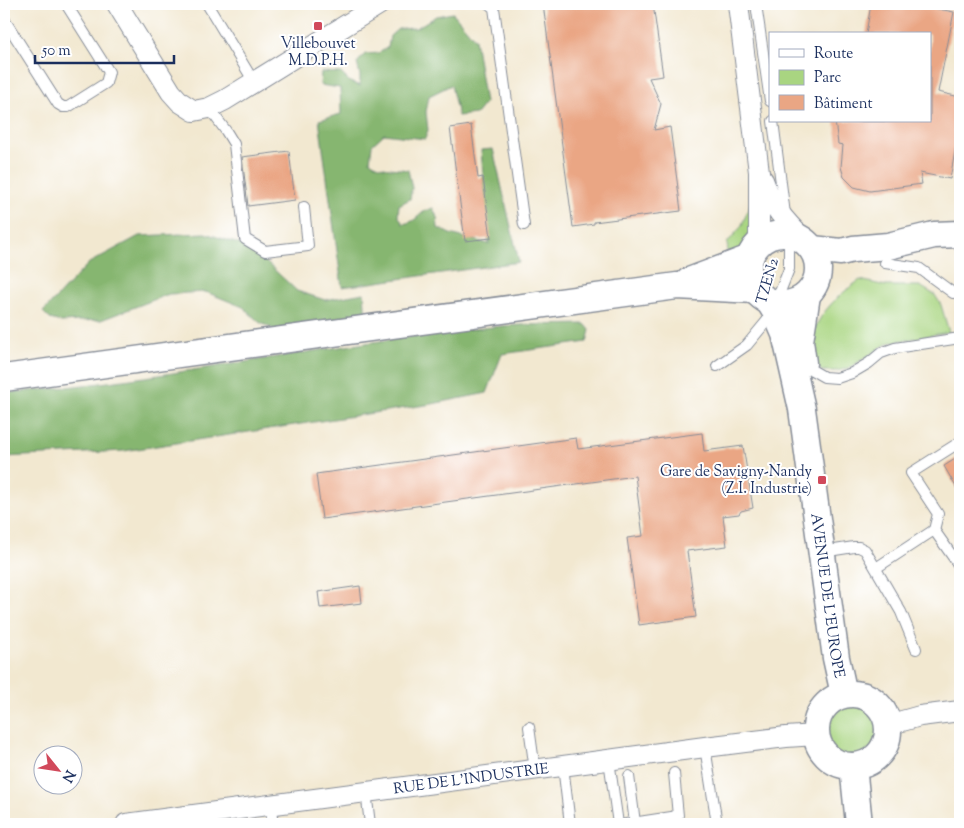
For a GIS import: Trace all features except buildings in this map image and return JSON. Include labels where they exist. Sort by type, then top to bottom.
[{"type":"street","points":[[117,4],[171,92],[180,102],[201,109],[225,100],[380,4]]},
{"type":"street","points":[[738,4],[759,172],[754,251]]},
{"type":"street","points":[[759,172],[770,201],[798,236]]},
{"type":"street","points":[[4,378],[677,286],[754,251],[764,239],[778,234],[798,236],[841,252],[888,246],[934,235],[960,234]]},
{"type":"street","name":"AVENUE DE L'EUROPE","points":[[798,236],[816,256],[819,268],[812,286],[800,341],[803,365],[802,409]]},
{"type":"street","points":[[677,286],[788,304],[796,301],[812,286],[854,266],[885,263],[934,252],[960,239]]},
{"type":"street","name":"AVENUE DE L'EUROPE","points":[[754,251],[748,269],[750,281],[769,301],[785,334],[802,409],[836,658],[844,694]]},
{"type":"street","points":[[844,694],[864,695],[873,700],[886,716],[888,725],[888,737],[876,757],[866,763],[853,766],[837,763],[830,758],[819,744],[816,735],[816,726],[822,709],[828,703],[844,694]]},
{"type":"street","points":[[888,725],[920,716],[960,710]]},
{"type":"street","name":"RUE DE L'INDUSTRIE","points":[[126,824],[271,815],[366,792],[705,747],[816,735]]},
{"type":"street","points":[[853,766],[859,824]]},
{"type":"lane","points":[[4,18],[58,104],[68,107],[106,83],[110,72],[66,4]]},
{"type":"lane","points":[[207,4],[254,82]]},
{"type":"lane","points":[[489,4],[494,8],[524,225]]},
{"type":"lane","points":[[756,4],[769,94]]},
{"type":"lane","points":[[201,109],[226,130],[234,144],[245,239],[265,250],[308,246],[304,207]]},
{"type":"lane","name":"TZEN2","points":[[717,366],[747,345],[769,301],[778,297],[789,269],[798,236],[773,122]]},
{"type":"lane","points":[[885,263],[918,268],[953,293],[960,291]]},
{"type":"lane","points":[[803,365],[824,377],[837,378],[852,373],[881,353],[895,348],[960,338]]},
{"type":"lane","points":[[876,568],[934,530],[938,514],[911,473],[960,442]]},
{"type":"lane","points":[[934,530],[960,567]]},
{"type":"lane","points":[[822,552],[859,547],[865,550],[902,612],[916,649]]},
{"type":"lane","points":[[529,727],[535,770]]},
{"type":"lane","points":[[705,747],[717,824]]},
{"type":"lane","points":[[609,760],[618,824]]},
{"type":"lane","points":[[563,766],[570,824]]},
{"type":"lane","points":[[629,776],[630,824],[678,816],[674,773]]},
{"type":"lane","points":[[366,792],[370,824]]},
{"type":"green space","points":[[453,13],[475,39],[485,103],[476,114],[458,116],[451,85],[429,96],[426,112],[428,130],[425,139],[384,134],[372,145],[370,161],[383,167],[408,170],[412,188],[410,199],[399,205],[398,215],[403,224],[413,221],[424,212],[433,208],[437,217],[438,228],[450,234],[489,244],[481,150],[493,149],[519,262],[342,287],[319,120],[341,114],[340,88],[320,85],[321,72],[341,73],[350,82],[360,86],[357,63],[365,54],[379,53],[388,47],[390,36],[398,29],[416,28],[436,16]]},
{"type":"green space","points":[[751,203],[752,236],[747,249],[729,260],[727,243],[741,227]]},
{"type":"green space","points":[[205,233],[251,248],[297,291],[325,300],[364,293],[366,319],[275,330],[259,322],[243,307],[206,292],[169,294],[101,320],[61,322],[50,319],[43,312],[89,263],[139,236]]},
{"type":"green space","points":[[860,280],[886,286],[920,286],[935,295],[941,305],[949,332],[888,343],[849,368],[837,371],[822,371],[813,364],[813,333],[821,317],[832,303]]},
{"type":"green space","points":[[585,324],[590,330],[587,342],[502,354],[487,393],[432,404],[124,451],[4,457],[4,393],[129,379],[440,333],[502,326]]},
{"type":"green space","points":[[852,704],[862,706],[871,712],[877,721],[879,731],[877,741],[871,750],[862,756],[852,758],[842,756],[833,750],[827,741],[825,731],[827,721],[833,712],[842,706]]},
{"type":"place","name":"Villebouvet M.D.P.H.","points":[[318,26]]},
{"type":"place","name":"Gare de Savigny-Nandy (Z.I. Industrie)","points":[[822,480]]}]
